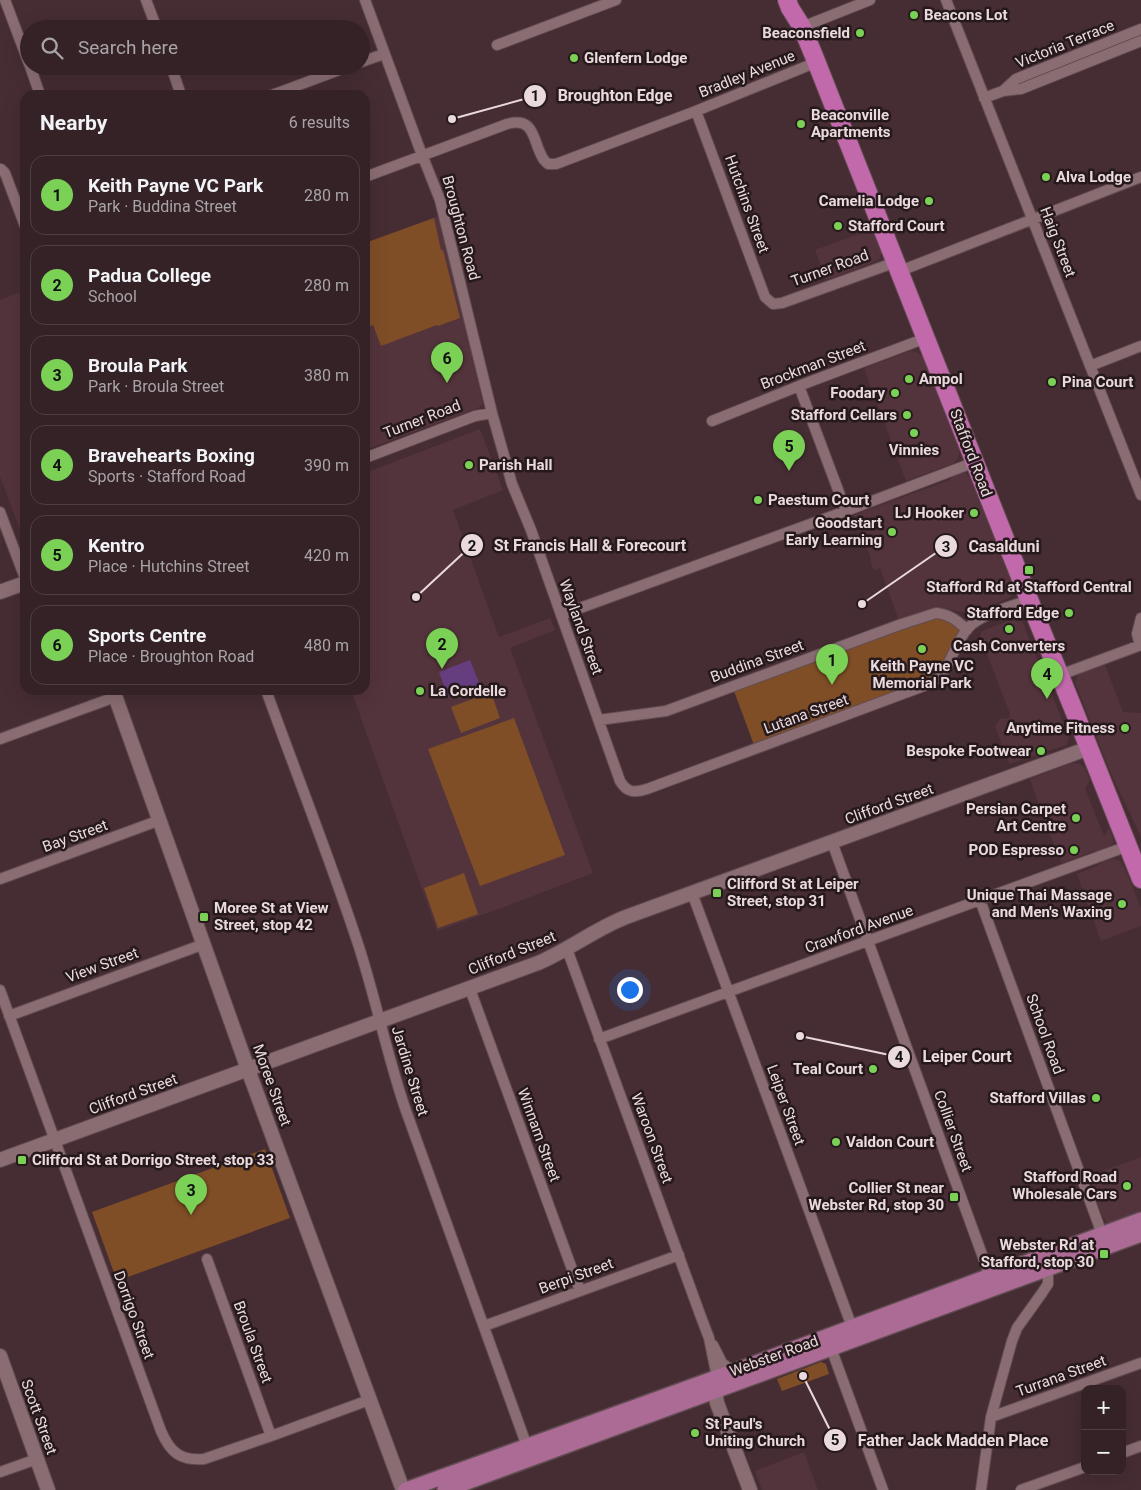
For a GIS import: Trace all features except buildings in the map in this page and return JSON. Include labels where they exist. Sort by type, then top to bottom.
[{"type":"highway","name":"Stafford Road","points":[[786,0],[802,27],[817,62],[974,462],[1141,879]]},
{"type":"highway","name":"Stafford Road","points":[[798,0],[802,27]]},
{"type":"main road","name":"Webster Road","points":[[1044,1263],[1102,1234],[1141,1220]]},
{"type":"main road","name":"Webster Road","points":[[405,1490],[530,1452],[717,1384],[831,1348],[992,1282],[1044,1263],[1141,1234]]},
{"type":"main road","name":"Webster Road","points":[[717,1384],[734,1371],[852,1327],[992,1282]]},
{"type":"main road","name":"Webster Road","points":[[445,1490],[530,1452]]},
{"type":"street","points":[[5,0],[20,41]]},
{"type":"street","points":[[146,0],[153,20]]},
{"type":"street","name":"Broughton Road","points":[[365,0],[445,216],[492,413]]},
{"type":"street","points":[[497,45],[616,0]]},
{"type":"street","points":[[802,27],[870,0]]},
{"type":"street","name":"Haig Street","points":[[946,0],[1141,494]]},
{"type":"street","name":"Victoria Terrace","points":[[984,98],[1003,90],[1016,79],[1141,30]]},
{"type":"street","name":"Victoria Terrace","points":[[1003,90],[1021,89],[1141,41]]},
{"type":"street","points":[[370,59],[384,54]]},
{"type":"street","name":"Bradley Avenue","points":[[423,156],[507,124],[520,122],[529,127],[540,156],[548,164],[556,164],[696,111],[817,62]]},
{"type":"street","points":[[33,75],[38,90]]},
{"type":"street","points":[[173,75],[179,90]]},
{"type":"street","points":[[285,90],[326,75]]},
{"type":"street","name":"Hutchins Street","points":[[696,111],[765,297],[773,304]]},
{"type":"street","points":[[370,175],[423,156]]},
{"type":"street","points":[[1,168],[20,201]]},
{"type":"street","name":"Turner Road","points":[[773,304],[898,266],[1033,219],[1141,177]]},
{"type":"street","name":"Brockman Street","points":[[712,421],[926,338]]},
{"type":"street","points":[[1090,366],[1141,346]]},
{"type":"street","points":[[799,386],[846,511]]},
{"type":"street","name":"Turner Road","points":[[370,456],[475,416],[492,413]]},
{"type":"street","name":"Wayland Street","points":[[492,413],[512,484],[531,530],[620,781],[630,791]]},
{"type":"street","points":[[561,614],[846,511],[974,462]]},
{"type":"street","points":[[0,512],[20,565]]},
{"type":"street","points":[[0,592],[20,585]]},
{"type":"street","points":[[967,630],[984,617],[1029,600]]},
{"type":"street","name":"Buddina Street","points":[[599,720],[666,711],[936,613],[954,618],[967,630]]},
{"type":"street","points":[[1060,675],[1141,645],[1137,634],[1141,618]]},
{"type":"street","name":"Lutana Street","points":[[630,791],[637,792],[647,789],[932,683],[944,672],[967,630]]},
{"type":"street","points":[[0,739],[109,695]]},
{"type":"street","name":"Moree Street","points":[[115,695],[248,1069],[369,1400],[405,1490]]},
{"type":"street","name":"Jardine Street","points":[[268,695],[353,930],[397,1085],[530,1452]]},
{"type":"street","name":"Clifford Street","points":[[0,1160],[538,963],[567,949],[610,923],[1089,748]]},
{"type":"street","name":"Bay Street","points":[[0,879],[160,820]]},
{"type":"street","name":"Collier Street","points":[[832,842],[992,1282]]},
{"type":"street","name":"Crawford Avenue","points":[[599,1040],[1128,846]]},
{"type":"street","name":"Leiper Street","points":[[692,893],[852,1327]]},
{"type":"street","name":"School Road","points":[[980,900],[1102,1234]]},
{"type":"street","name":"View Street","points":[[9,1016],[204,944]]},
{"type":"street","name":"Waroon Street","points":[[567,949],[709,1338],[722,1362],[734,1371]]},
{"type":"street","name":"Winnam Street","points":[[470,988],[580,1291]]},
{"type":"street","name":"Dorrigo Street","points":[[0,990],[161,1431],[170,1448],[186,1458],[194,1460],[204,1459],[369,1400]]},
{"type":"street","name":"Berpi Street","points":[[484,1326],[679,1255]]},
{"type":"street","name":"Broula Street","points":[[207,1259],[272,1436]]},
{"type":"street","points":[[981,1490],[991,1417],[1012,1341],[1022,1320],[1046,1288],[1049,1280],[1044,1263]]},
{"type":"street","name":"Waroon Street","points":[[709,1338],[717,1384]]},
{"type":"street","points":[[831,1348],[883,1490]]},
{"type":"street","name":"Scott Street","points":[[0,1356],[48,1490]]},
{"type":"street","name":"Turrana Street","points":[[991,1417],[1141,1363]]},
{"type":"street","points":[[717,1384],[717,1403],[750,1490]]},
{"type":"street","points":[[1126,1452],[1141,1446]]},
{"type":"street","points":[[0,1472],[36,1459]]},
{"type":"street","points":[[1021,1490],[1081,1468]]},
{"type":"shaded area","points":[[441,215],[483,404],[478,408],[370,448],[370,241]]},
{"type":"shaded area","points":[[434,218],[460,318],[381,346],[373,325],[370,326],[370,241]]},
{"type":"shaded area","points":[[872,229],[882,252],[879,260],[826,280],[815,250]]},
{"type":"shaded area","points":[[20,292],[20,530],[0,476],[0,300]]},
{"type":"shaded area","points":[[910,351],[923,356],[959,449],[959,454],[954,463],[906,481],[864,368]]},
{"type":"shaded area","points":[[480,429],[503,490],[453,510],[499,637],[550,618],[555,630],[510,648],[593,873],[437,931],[353,695],[370,695],[370,471]]},
{"type":"shaded area","points":[[960,472],[966,473],[971,479],[1014,588],[1013,594],[1009,598],[971,614],[936,607],[899,621],[880,568],[874,571],[854,515],[950,480]]},
{"type":"shaded area","points":[[1020,616],[1069,737],[1066,745],[1009,764],[995,726],[1000,719],[1009,718],[1010,714],[980,636],[982,631]]},
{"type":"shaded area","points":[[935,617],[949,618],[960,629],[945,659],[930,678],[754,745],[734,691]]},
{"type":"shaded area","points":[[470,660],[480,685],[448,697],[439,672]]},
{"type":"shaded area","points":[[1105,665],[1123,712],[1141,713],[1141,837],[1109,769],[1075,682],[1078,674]]},
{"type":"shaded area","points":[[491,692],[500,718],[461,733],[451,707]]},
{"type":"shaded area","points":[[514,718],[565,855],[480,886],[428,749]]},
{"type":"shaded area","points":[[1072,763],[1080,764],[1085,768],[1090,780],[1085,789],[1104,836],[1109,828],[1114,841],[1106,848],[1062,863],[1047,828],[1030,779]]},
{"type":"shaded area","points":[[1113,859],[1120,861],[1125,869],[1141,908],[1141,926],[1101,941],[1077,874],[1104,861]]},
{"type":"shaded area","points":[[464,873],[478,914],[438,928],[424,888]]},
{"type":"shaded area","points":[[265,1149],[290,1218],[117,1281],[92,1212]]},
{"type":"shaded area","points":[[1141,1157],[1141,1215],[1111,1224],[1102,1215],[1087,1177]]},
{"type":"shaded area","points":[[821,1362],[826,1364],[829,1374],[782,1391],[777,1379]]},
{"type":"shaded area","points":[[804,1452],[818,1490],[762,1490],[755,1471]]},
{"type":"place","name":"Beacons Lot","points":[[914,15]]},
{"type":"place","name":"Beaconsfield","points":[[860,33]]},
{"type":"place","name":"Glenfern Lodge","points":[[574,58]]},
{"type":"place","name":"Broughton Edge","points":[[452,119]]},
{"type":"place","name":"Beaconville Apartments","points":[[801,124]]},
{"type":"place","name":"Alva Lodge","points":[[1046,177]]},
{"type":"place","name":"Camelia Lodge","points":[[929,201]]},
{"type":"place","name":"Stafford Court","points":[[838,226]]},
{"type":"place","name":"Ampol","points":[[909,379]]},
{"type":"place","name":"Pina Court","points":[[1052,382]]},
{"type":"place","name":"Sports Centre","points":[[447,383]]},
{"type":"place","name":"Foodary","points":[[895,393]]},
{"type":"place","name":"Stafford Cellars","points":[[907,415]]},
{"type":"place","name":"Vinnies","points":[[914,433]]},
{"type":"place","name":"Parish Hall","points":[[469,465]]},
{"type":"place","name":"Kentro","points":[[789,471]]},
{"type":"place","name":"Paestum Court","points":[[758,500]]},
{"type":"place","name":"LJ Hooker","points":[[974,513]]},
{"type":"place","name":"Goodstart Early Learning","points":[[892,532]]},
{"type":"place","name":"Stafford Rd at Stafford Central","points":[[1029,570]]},
{"type":"place","name":"St Francis Hall & Forecourt","points":[[416,597]]},
{"type":"place","name":"Casalduni","points":[[862,604]]},
{"type":"place","name":"Stafford Edge","points":[[1069,613]]},
{"type":"place","name":"Cash Converters","points":[[1009,629]]},
{"type":"place","name":"Keith Payne VC Memorial Park","points":[[922,649]]},
{"type":"place","name":"Padua College","points":[[442,669]]},
{"type":"place","name":"Keith Payne VC Park","points":[[832,685]]},
{"type":"place","name":"La Cordelle","points":[[420,691]]},
{"type":"place","name":"Bravehearts Boxing","points":[[1047,699]]},
{"type":"place","name":"Anytime Fitness","points":[[1125,728]]},
{"type":"place","name":"Bespoke Footwear","points":[[1041,751]]},
{"type":"place","name":"Persian Carpet Art Centre","points":[[1076,818]]},
{"type":"place","name":"POD Espresso","points":[[1074,850]]},
{"type":"place","name":"Clifford St at Leiper Street, stop 31","points":[[717,893]]},
{"type":"place","name":"Unique Thai Massage and Men's Waxing","points":[[1122,904]]},
{"type":"place","name":"Moree St at View Street, stop 42","points":[[204,917]]},
{"type":"place","name":"Leiper Court","points":[[800,1036]]},
{"type":"place","name":"Teal Court","points":[[873,1069]]},
{"type":"place","name":"Stafford Villas","points":[[1096,1098]]},
{"type":"place","name":"Valdon Court","points":[[836,1142]]},
{"type":"place","name":"Clifford St at Dorrigo Street, stop 33","points":[[22,1160]]},
{"type":"place","name":"Stafford Road Wholesale Cars","points":[[1127,1186]]},
{"type":"place","name":"Collier St near Webster Rd, stop 30","points":[[954,1197]]},
{"type":"place","name":"Broula Park","points":[[191,1215]]},
{"type":"place","name":"Webster Rd at Stafford, stop 30","points":[[1104,1254]]},
{"type":"place","name":"Father Jack Madden Place","points":[[803,1376]]},
{"type":"place","name":"St Paul's Uniting Church","points":[[695,1433]]}]
